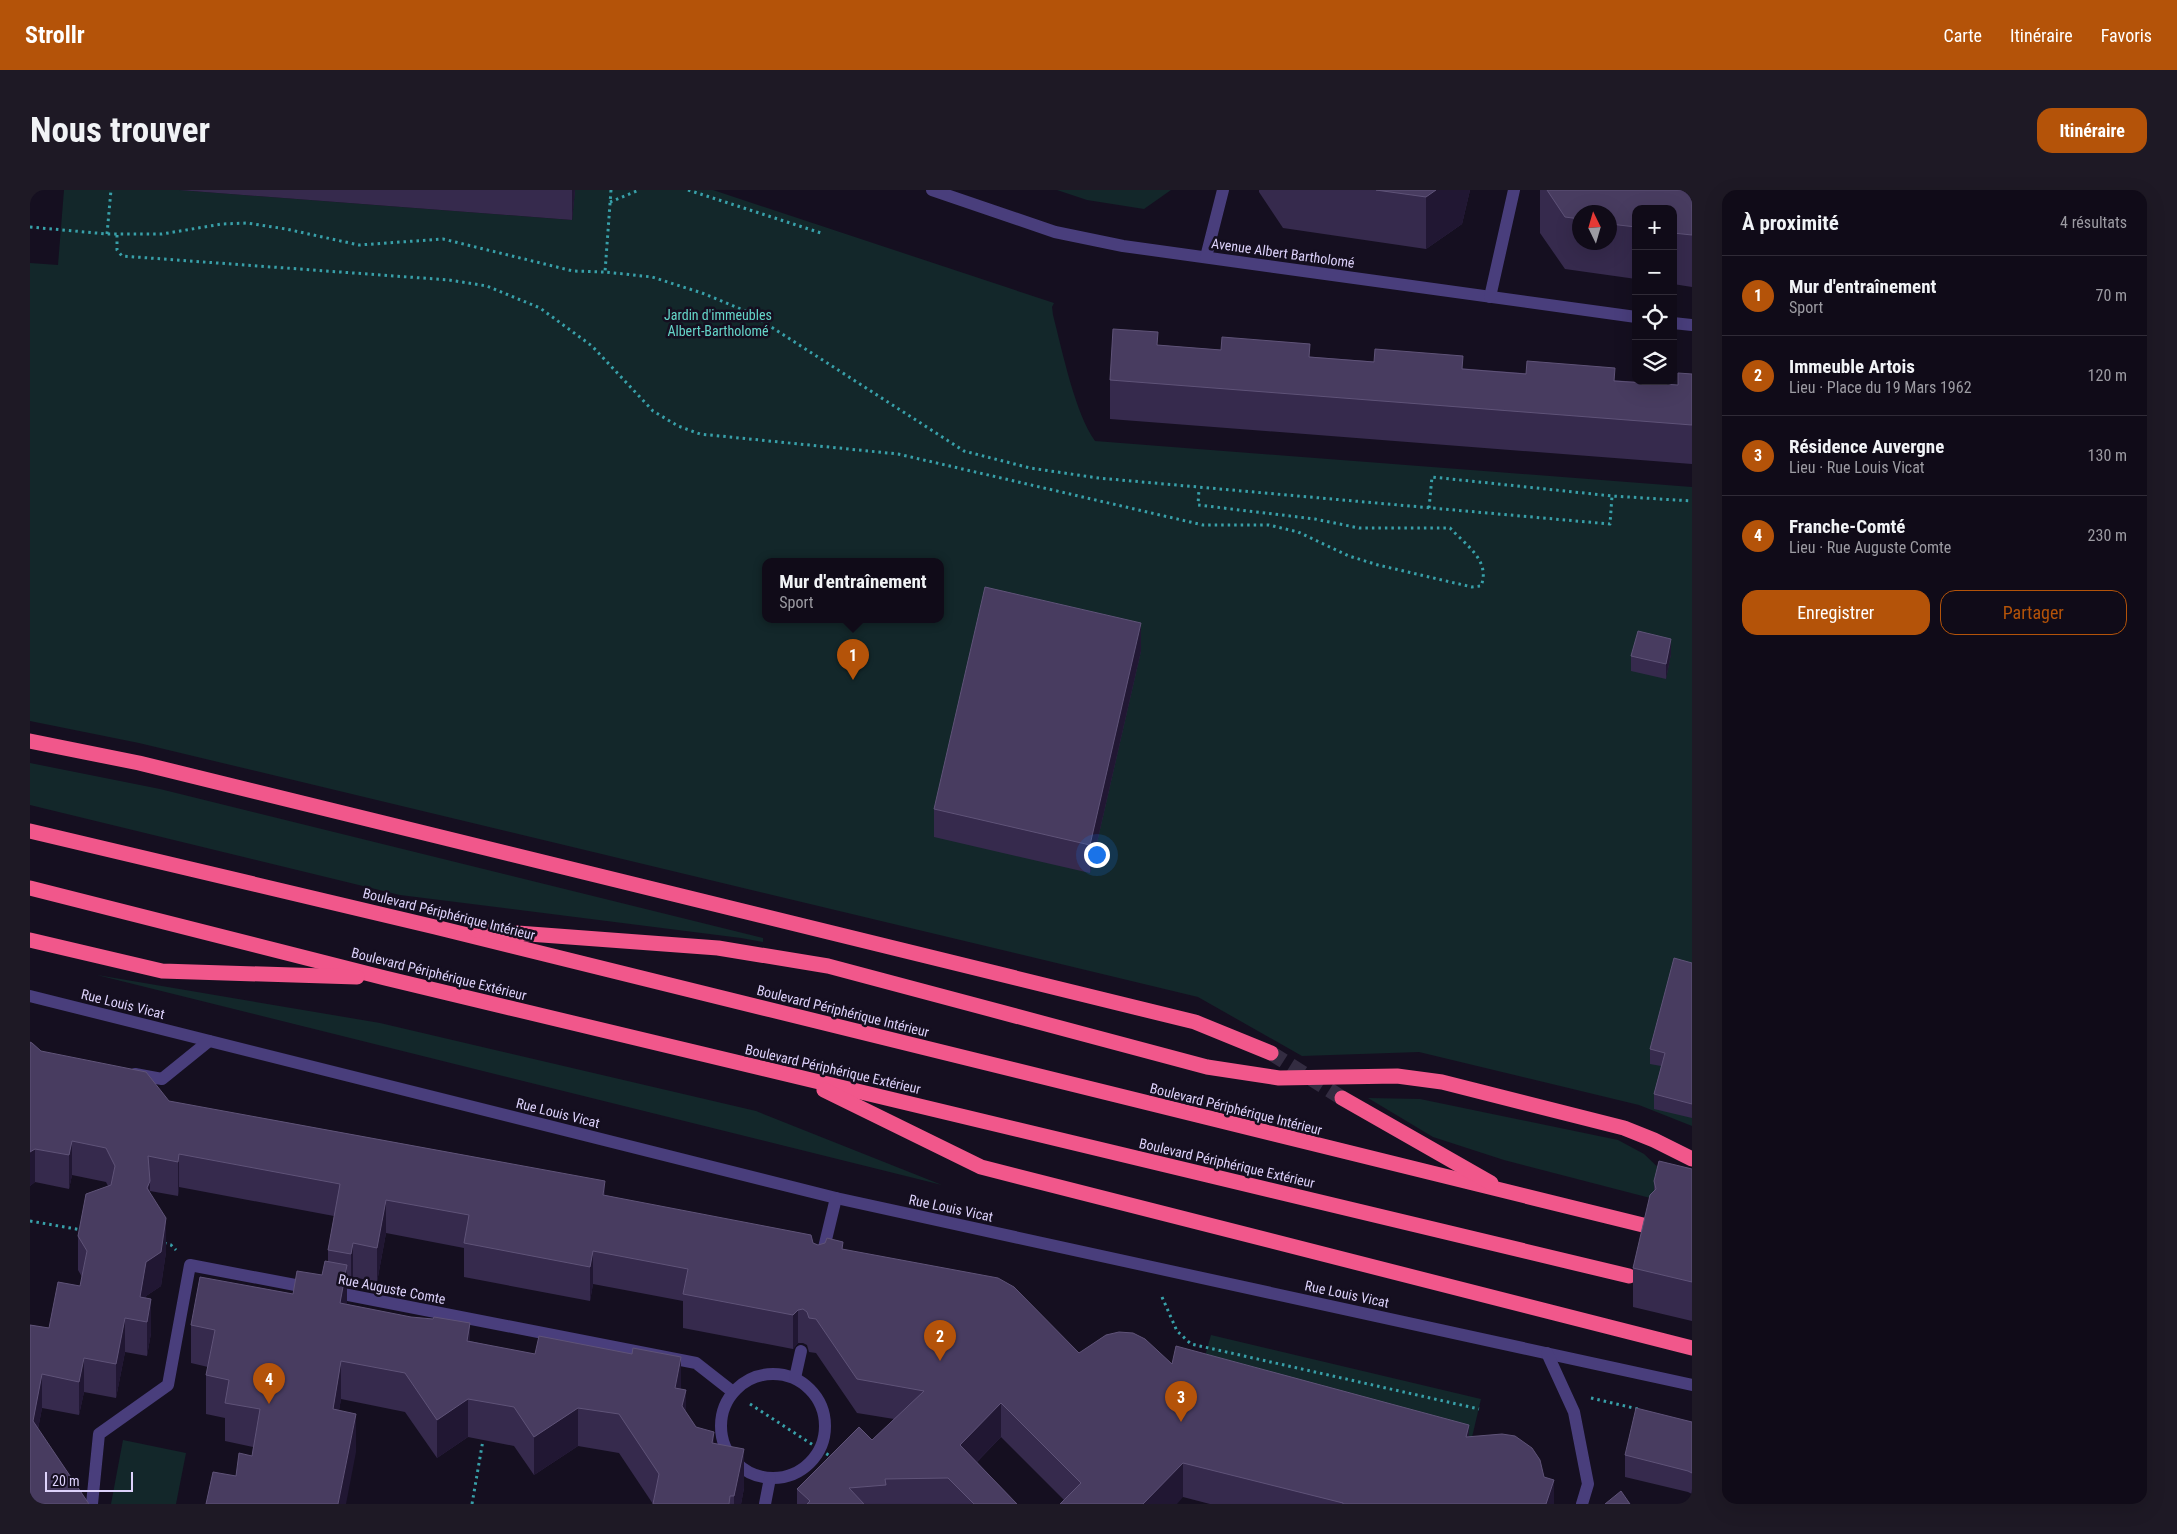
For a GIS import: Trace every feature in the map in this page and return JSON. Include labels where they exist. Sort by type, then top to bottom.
[{"type":"highway","points":[[30,741],[139,763],[1195,1022],[1271,1053]]},
{"type":"highway","name":"Boulevard Périphérique Intérieur","points":[[30,831],[435,927],[1647,1226]]},
{"type":"highway","name":"Boulevard Périphérique Extérieur","points":[[30,888],[385,978],[1629,1276]]},
{"type":"highway","points":[[435,927],[718,948],[828,966],[1207,1067],[1279,1078],[1397,1076],[1442,1082],[1624,1128],[1654,1140],[1692,1159]]},
{"type":"highway","points":[[30,940],[162,971],[385,978]]},
{"type":"highway","points":[[798,1077],[981,1167],[1692,1348]]},
{"type":"highway","points":[[1342,1098],[1507,1193]]},
{"type":"street","name":"Avenue Albert Bartholomé","points":[[932,190],[1055,232],[1123,246],[1632,316]]},
{"type":"street","points":[[1206,258],[1222,190]]},
{"type":"street","points":[[1490,297],[1514,190]]},
{"type":"street","points":[[1677,324],[1692,326]]},
{"type":"street","name":"Rue Louis Vicat","points":[[30,996],[836,1198],[1692,1385]]},
{"type":"street","points":[[124,1071],[162,1079],[209,1041]]},
{"type":"street","points":[[819,1270],[836,1198]]},
{"type":"street","name":"Rue Auguste Comte","points":[[92,1504],[99,1434],[168,1385],[190,1265],[696,1363],[733,1392]]},
{"type":"street","points":[[795,1378],[801,1351]]},
{"type":"street","points":[[1547,1353],[1574,1412],[1588,1484],[1582,1504]]},
{"type":"street","points":[[779,1373],[795,1378],[810,1388],[820,1401],[826,1418],[825,1435],[820,1451],[811,1463],[799,1472],[785,1477],[770,1478],[754,1475],[739,1466],[729,1454],[722,1438],[721,1422],[724,1406],[733,1392],[746,1381],[762,1375],[779,1373]]},
{"type":"street","points":[[765,1504],[770,1478]]},
{"type":"path","points":[[107,234],[111,190]]},
{"type":"path","points":[[605,272],[612,190]]},
{"type":"path","points":[[610,202],[639,190]]},
{"type":"path","points":[[688,190],[824,234]]},
{"type":"path","points":[[30,227],[117,235],[162,234],[222,224],[247,223],[358,244],[443,239],[573,270],[652,277],[702,293],[748,312],[964,451],[1030,468],[1098,478],[1199,489],[1610,524],[1612,496]]},
{"type":"path","points":[[117,235],[117,250],[122,256],[440,280],[487,286],[540,308],[592,346],[652,411],[678,426],[700,434],[898,454],[1203,525],[1270,525],[1298,532],[1349,556],[1378,565],[1472,587],[1481,586],[1484,577],[1483,563],[1450,528],[1359,528],[1315,519],[1198,505],[1199,489]]},
{"type":"path","points":[[1429,508],[1432,478],[1612,496],[1692,501]]},
{"type":"path","points":[[30,1221],[86,1231]]},
{"type":"path","points":[[1162,1297],[1176,1331],[1191,1344],[1479,1409]]},
{"type":"path","points":[[733,1392],[820,1451],[838,1460]]},
{"type":"path","points":[[1564,1392],[1646,1412]]},
{"type":"path","points":[[472,1504],[483,1440]]},
{"type":"green space","name":"Jardin d'immeubles Albert-Bartholomé","points":[[64,190],[179,190],[572,220],[575,190],[713,190],[1054,303],[1052,307],[1053,315],[1075,398],[1095,441],[1692,487],[1692,1126],[1639,1105],[1419,1052],[1302,1056],[1198,997],[139,743],[30,721],[30,263],[58,265]]},
{"type":"green space","points":[[1057,190],[1171,190],[1144,209],[1087,200]]},
{"type":"green space","points":[[30,763],[160,789],[763,938],[763,942],[400,895],[30,805]]},
{"type":"green space","points":[[97,975],[380,1023],[756,1111],[942,1185]]},
{"type":"green space","points":[[1368,1098],[1420,1099],[1618,1140],[1644,1154],[1664,1173],[1658,1200],[1504,1160],[1433,1137]]},
{"type":"green space","points":[[1211,1335],[1481,1399],[1469,1450],[1198,1381]]},
{"type":"green space","points":[[123,1440],[186,1453],[176,1504],[111,1504]]},
{"type":"building","points":[[1376,190],[1436,190],[1426,197]]},
{"type":"building","points":[[1547,190],[1692,190],[1692,235],[1677,233],[1677,205],[1632,205],[1632,227],[1617,225],[1617,205],[1572,205],[1572,218],[1565,217]]},
{"type":"building","points":[[1113,329],[1158,332],[1157,345],[1221,350],[1222,337],[1310,344],[1309,357],[1374,362],[1375,349],[1463,356],[1462,369],[1526,374],[1527,361],[1615,368],[1614,381],[1632,382],[1632,385],[1678,385],[1678,373],[1692,374],[1692,425],[1110,380]]},
{"type":"building","points":[[985,587],[1141,623],[1090,845],[934,809]]},
{"type":"building","points":[[1638,631],[1671,639],[1666,664],[1631,656]]},
{"type":"building","points":[[1674,958],[1692,963],[1692,1104],[1654,1094],[1665,1053],[1650,1049]]},
{"type":"building","points":[[30,1042],[41,1051],[146,1072],[169,1101],[605,1181],[603,1195],[811,1235],[813,1243],[818,1245],[825,1243],[827,1238],[843,1242],[842,1249],[998,1278],[1014,1287],[1079,1353],[1106,1335],[1119,1332],[1133,1333],[1145,1339],[1172,1364],[1176,1346],[1469,1425],[1466,1437],[1502,1434],[1515,1436],[1532,1448],[1540,1460],[1544,1477],[1554,1480],[1546,1504],[1343,1504],[1183,1463],[1143,1504],[1060,1504],[1081,1483],[1001,1403],[960,1445],[1017,1504],[974,1504],[948,1478],[885,1479],[886,1485],[849,1488],[864,1504],[807,1504],[810,1501],[797,1489],[859,1427],[872,1440],[924,1391],[857,1379],[816,1319],[809,1318],[807,1312],[803,1309],[798,1310],[793,1315],[683,1294],[688,1269],[593,1251],[590,1267],[464,1243],[469,1215],[386,1200],[377,1248],[353,1243],[351,1254],[328,1250],[340,1184],[179,1154],[178,1162],[148,1156],[150,1181],[147,1188],[166,1218],[161,1252],[146,1262],[140,1297],[151,1299],[147,1322],[125,1318],[116,1364],[84,1358],[79,1382],[42,1374],[33,1421],[89,1504],[30,1504],[30,1325],[49,1328],[58,1282],[80,1286],[87,1251],[78,1236],[86,1194],[111,1185],[115,1166],[106,1148],[72,1141],[69,1155],[35,1149],[30,1152]]},
{"type":"building","points":[[1659,1161],[1692,1169],[1692,1282],[1633,1268],[1650,1195],[1656,1189],[1654,1181]]},
{"type":"building","points":[[325,1261],[347,1265],[340,1303],[411,1317],[433,1319],[434,1317],[470,1323],[467,1341],[535,1354],[539,1336],[632,1354],[633,1348],[681,1357],[675,1388],[686,1390],[682,1406],[696,1427],[714,1432],[712,1443],[744,1449],[734,1496],[730,1496],[729,1504],[653,1504],[659,1474],[619,1414],[578,1408],[534,1437],[514,1407],[468,1399],[437,1420],[405,1373],[341,1361],[333,1409],[356,1414],[338,1504],[206,1504],[213,1472],[236,1476],[239,1453],[252,1456],[260,1409],[225,1403],[229,1380],[206,1375],[215,1330],[191,1325],[200,1277],[293,1294],[297,1271],[322,1275]]},
{"type":"building","points":[[1636,1408],[1692,1422],[1692,1473],[1625,1455]]},
{"type":"building","points":[[1621,1491],[1630,1504],[1605,1504]]},
{"type":"tunnel","points":[[1271,1053],[1342,1098]]},
{"type":"place","name":"Mur d'entraînement","points":[[853,680]]},
{"type":"place","name":"Immeuble Artois","points":[[940,1361]]},
{"type":"place","name":"Franche-Comté","points":[[269,1404]]},
{"type":"place","name":"Résidence Auvergne","points":[[1181,1422]]}]
